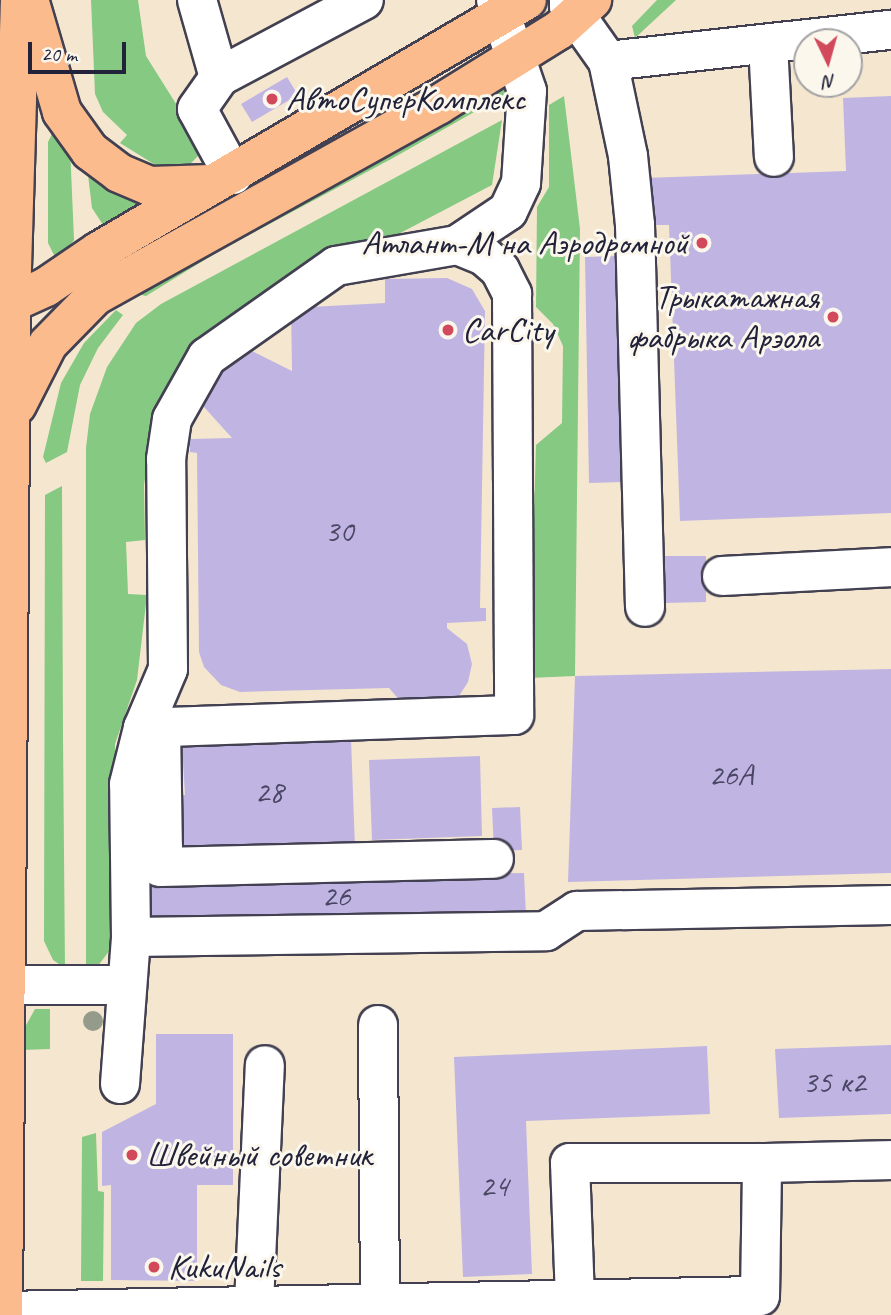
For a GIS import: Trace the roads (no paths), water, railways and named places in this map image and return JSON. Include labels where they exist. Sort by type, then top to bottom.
[{"type":"main road","points":[[4,1313],[13,415],[4,303],[20,0]]},
{"type":"main road","points":[[30,0],[62,112],[90,152],[119,173],[150,186],[225,179]]},
{"type":"main road","points":[[4,303],[46,287],[508,5]]},
{"type":"main road","points":[[4,303],[59,304],[95,296],[418,117],[516,57],[579,5]]},
{"type":"main road","points":[[13,415],[31,370],[48,344],[95,296]]},
{"type":"lane","points":[[197,0],[219,78]]},
{"type":"lane","points":[[225,179],[197,108],[219,78],[364,0]]},
{"type":"lane","points":[[120,1084],[131,937],[129,784],[152,727],[168,669],[166,459],[172,419],[192,379],[207,357],[335,266],[457,245],[508,211],[521,183],[527,91],[516,57],[508,5]]},
{"type":"lane","points":[[579,5],[608,61],[628,156],[635,225],[646,607]]},
{"type":"lane","points":[[608,61],[891,30]]},
{"type":"lane","points":[[768,44],[774,156]]},
{"type":"lane","points":[[152,727],[514,715],[512,294],[500,270],[484,256],[457,245]]},
{"type":"lane","points":[[722,576],[891,567]]},
{"type":"lane","points":[[152,727],[163,848],[160,867],[494,859]]},
{"type":"lane","points":[[131,937],[546,931],[577,911],[891,905]]},
{"type":"lane","points":[[8,985],[126,985]]},
{"type":"lane","points":[[378,1026],[380,1309]]},
{"type":"lane","points":[[254,1304],[265,1065]]},
{"type":"lane","points":[[575,1299],[570,1163],[891,1160]]},
{"type":"lane","points":[[4,1313],[254,1304],[380,1309],[575,1299],[760,1305],[762,1163]]},
{"type":"place","name":"АвтоСуперКомплекс","points":[[272,99]]},
{"type":"place","name":"Атлант-М на Аэродромной","points":[[702,243]]},
{"type":"place","name":"Трыкатажная фабрыка Арэола","points":[[833,317]]},
{"type":"place","name":"CarCity","points":[[448,330]]},
{"type":"place","name":"Швейный советник","points":[[132,1155]]},
{"type":"place","name":"KukuNails","points":[[154,1267]]}]
